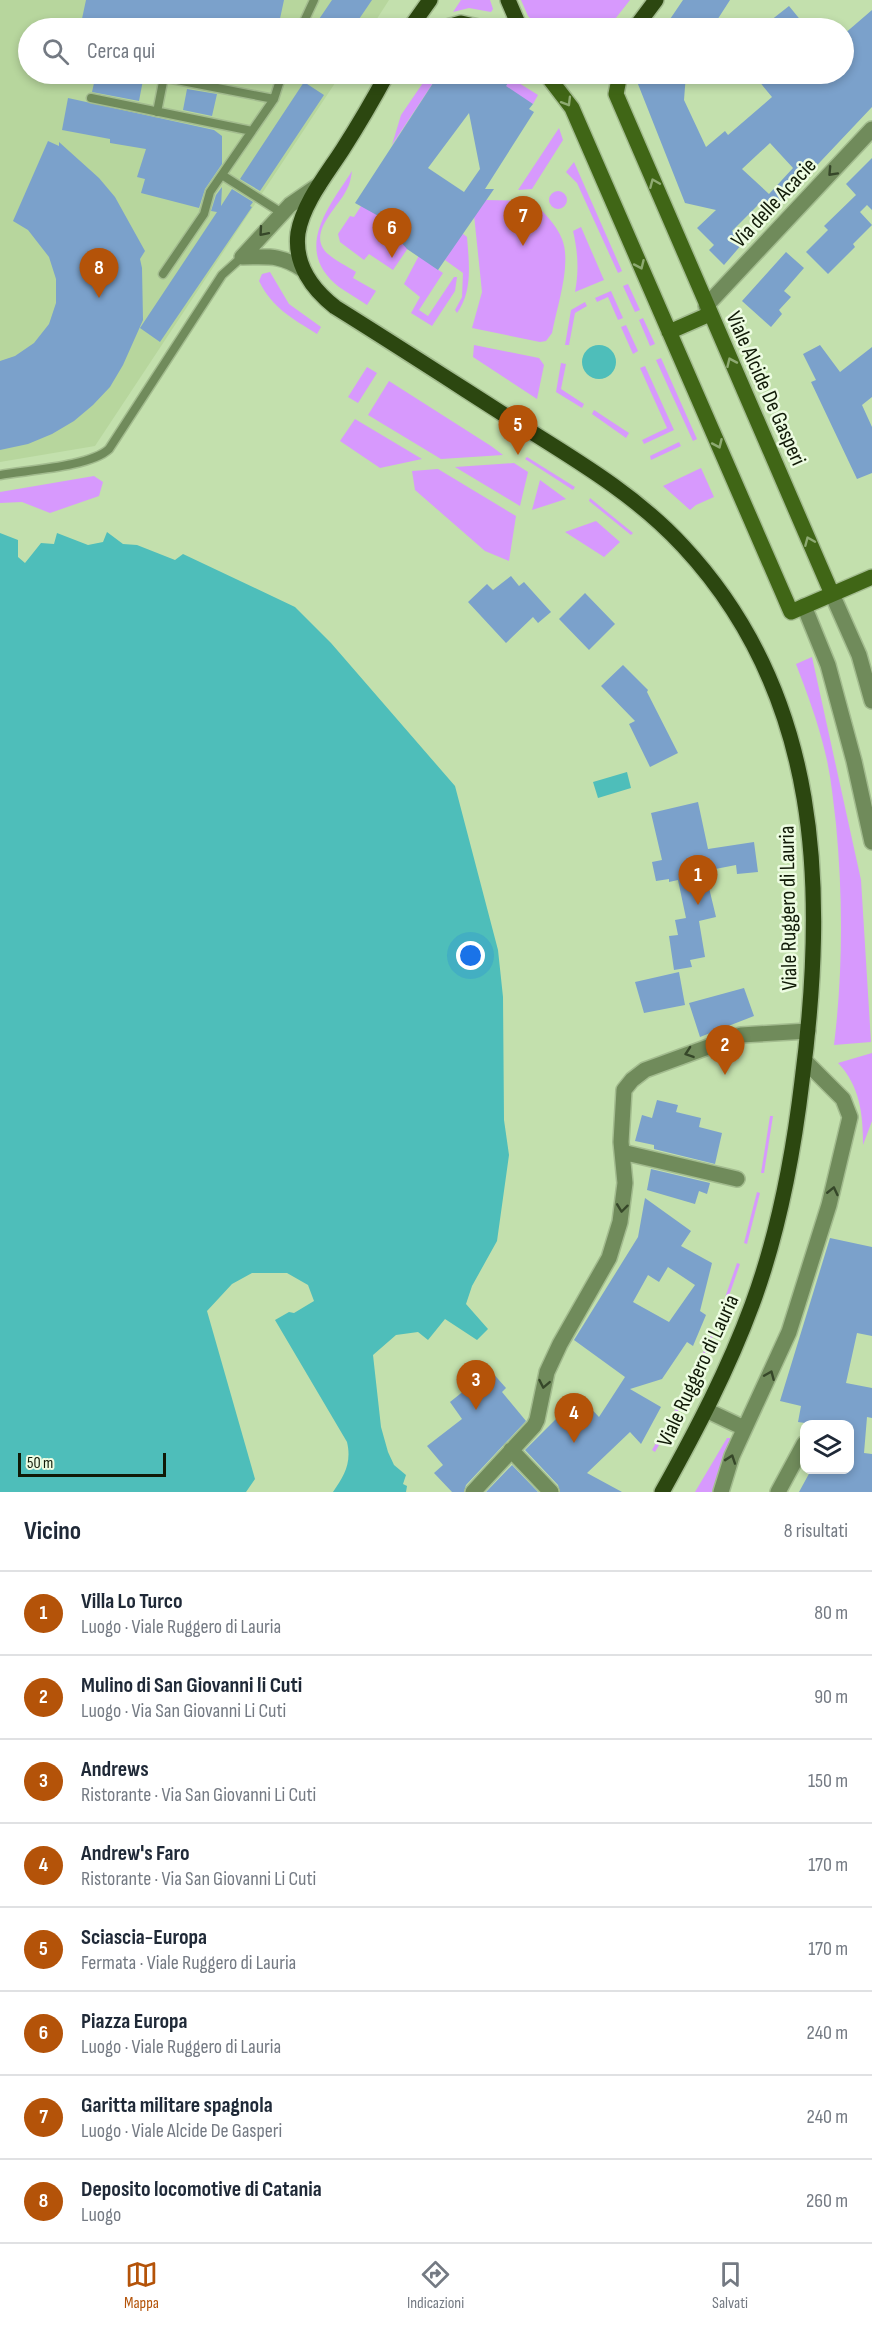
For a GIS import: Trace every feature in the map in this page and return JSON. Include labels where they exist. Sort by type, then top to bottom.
[{"type":"main road","points":[[417,18],[430,0]]},
{"type":"main road","points":[[508,0],[516,18]]},
{"type":"main road","points":[[642,18],[656,0]]},
{"type":"main road","points":[[302,269],[298,250],[298,234],[302,219],[319,185],[382,84]]},
{"type":"main road","points":[[370,105],[390,84]]},
{"type":"main road","points":[[554,84],[572,108],[669,332],[798,609],[872,577]]},
{"type":"main road","name":"Viale Alcide De Gasperi","points":[[618,84],[616,94],[832,594]]},
{"type":"main road","name":"Viale Ruggero di Lauria","points":[[302,269],[320,296],[603,477],[647,511],[685,548],[722,593],[760,658],[791,738],[804,788],[814,914],[808,1031],[790,1168],[773,1240],[753,1304],[706,1410],[662,1492]]},
{"type":"main road","points":[[669,332],[708,310]]},
{"type":"street","name":"Via delle Acacie","points":[[708,310],[872,129]]},
{"type":"street","points":[[242,257],[282,213],[319,185]]},
{"type":"street","points":[[242,257],[274,256],[289,260],[302,269]]},
{"type":"street","name":"Viale Alcide De Gasperi","points":[[832,594],[859,655],[872,701]]},
{"type":"street","points":[[798,609],[828,665],[855,761],[872,842]]},
{"type":"street","points":[[473,1492],[537,1420],[547,1372],[560,1344],[609,1258],[620,1222],[625,1183],[622,1152],[624,1090],[645,1070],[741,1035],[808,1031]]},
{"type":"street","points":[[722,1492],[732,1456],[789,1332],[830,1205],[849,1117],[843,1099],[805,1061]]},
{"type":"street","points":[[622,1152],[737,1179]]},
{"type":"street","points":[[706,1410],[744,1428]]},
{"type":"street","points":[[511,1450],[551,1492]]},
{"type":"street","points":[[778,1492],[800,1451]]},
{"type":"lane","points":[[306,18],[314,0]]},
{"type":"lane","points":[[157,112],[163,84]]},
{"type":"lane","points":[[199,84],[274,99]]},
{"type":"lane","points":[[163,274],[204,214],[210,192],[274,99],[279,84]]},
{"type":"lane","points":[[91,98],[252,131]]},
{"type":"lane","points":[[222,175],[282,213]]},
{"type":"lane","points":[[0,475],[83,461],[101,456],[109,449],[222,275],[242,257]]},
{"type":"shaded area","points":[[0,0],[389,0],[377,18],[18,18],[18,84],[334,84],[95,446],[0,462]]},
{"type":"shaded area","points":[[461,0],[490,0],[493,9],[491,12],[469,8],[453,12]]},
{"type":"shaded area","points":[[521,0],[630,0],[616,18],[530,18]]},
{"type":"shaded area","points":[[422,84],[432,84],[392,145],[401,115]]},
{"type":"shaded area","points":[[440,84],[446,84],[412,186],[408,248],[393,270],[369,254],[364,260],[340,242],[338,234],[350,216],[354,217]]},
{"type":"shaded area","points":[[507,84],[521,84],[538,95],[533,104],[502,92]]},
{"type":"shaded area","points":[[559,128],[563,140],[532,189],[518,190]]},
{"type":"shaded area","points":[[574,162],[622,271],[618,273],[577,183],[566,172]]},
{"type":"shaded area","points":[[352,171],[348,187],[326,221],[320,238],[328,254],[356,272],[353,278],[376,291],[367,305],[339,287],[325,273],[318,258],[316,244],[325,214]]},
{"type":"shaded area","points":[[558,191],[564,194],[567,200],[564,206],[558,209],[552,206],[549,200],[552,194]]},
{"type":"shaded area","points":[[485,200],[533,201],[553,223],[562,239],[565,249],[565,273],[552,333],[546,341],[540,342],[472,328],[482,292],[474,215]]},
{"type":"shaded area","points":[[581,227],[604,280],[575,292],[577,262],[573,231]]},
{"type":"shaded area","points":[[462,233],[467,237],[469,276],[466,296],[457,313],[455,310],[462,297],[463,273],[445,260]]},
{"type":"shaded area","points":[[424,246],[434,267],[443,273],[419,310],[428,316],[454,277],[457,277],[455,291],[432,326],[411,313],[420,297],[404,284]]},
{"type":"shaded area","points":[[270,272],[289,304],[321,327],[317,334],[284,312],[270,299],[259,281],[262,274]]},
{"type":"shaded area","points":[[628,284],[640,310],[635,312],[623,286]]},
{"type":"shaded area","points":[[611,291],[623,318],[618,320],[608,297],[597,302],[595,298]]},
{"type":"shaded area","points":[[585,302],[587,306],[575,313],[569,345],[565,345],[571,310]]},
{"type":"shaded area","points":[[643,318],[655,344],[650,346],[639,320]]},
{"type":"shaded area","points":[[626,325],[638,351],[633,354],[621,327]]},
{"type":"shaded area","points":[[474,345],[539,358],[544,365],[537,399],[473,357]]},
{"type":"shaded area","points":[[661,358],[697,439],[693,441],[656,360]]},
{"type":"shaded area","points":[[561,363],[566,364],[561,389],[584,404],[582,408],[556,392]]},
{"type":"shaded area","points":[[645,366],[674,430],[644,444],[642,440],[667,428],[640,368]]},
{"type":"shaded area","points":[[367,367],[377,373],[358,403],[348,397]]},
{"type":"shaded area","points":[[389,381],[503,455],[441,459],[368,415]]},
{"type":"shaded area","points":[[594,410],[629,433],[626,438],[592,414]]},
{"type":"shaded area","points":[[355,419],[422,459],[380,468],[340,441]]},
{"type":"shaded area","points":[[679,442],[681,446],[651,460],[650,456]]},
{"type":"shaded area","points":[[527,457],[575,487],[573,490],[525,459]]},
{"type":"shaded area","points":[[514,463],[528,472],[520,506],[455,467]]},
{"type":"shaded area","points":[[701,468],[714,497],[690,510],[663,486]]},
{"type":"shaded area","points":[[438,469],[516,516],[509,561],[485,551],[415,490],[412,471]]},
{"type":"shaded area","points":[[94,476],[103,482],[99,496],[50,513],[22,502],[0,503],[0,492]]},
{"type":"shaded area","points":[[540,480],[566,499],[532,510]]},
{"type":"shaded area","points":[[590,498],[633,533],[631,535],[589,501]]},
{"type":"shaded area","points":[[596,521],[620,542],[604,557],[565,532]]},
{"type":"shaded area","points":[[812,657],[861,880],[871,1042],[834,1045],[841,934],[836,824],[825,752],[796,664]]},
{"type":"shaded area","points":[[872,1053],[872,1121],[863,1145],[862,1122],[856,1091],[838,1063]]},
{"type":"shaded area","points":[[770,1116],[773,1116],[764,1173],[761,1173]]},
{"type":"shaded area","points":[[757,1192],[760,1193],[747,1244],[744,1243]]},
{"type":"shaded area","points":[[737,1263],[740,1264],[722,1316],[719,1315]]},
{"type":"shaded area","points":[[712,1333],[714,1334],[690,1386],[688,1385]]},
{"type":"shaded area","points":[[679,1403],[682,1404],[655,1452],[652,1450]]},
{"type":"shaded area","points":[[727,1438],[731,1438],[717,1492],[695,1492]]},
{"type":"water","points":[[599,345],[611,350],[616,362],[611,374],[599,379],[587,374],[582,362],[587,350]]},
{"type":"water","points":[[107,532],[123,544],[137,545],[175,560],[183,554],[295,607],[331,643],[455,786],[498,950],[503,997],[504,1120],[509,1155],[497,1241],[472,1286],[466,1304],[488,1329],[477,1340],[445,1319],[428,1340],[418,1332],[396,1335],[373,1355],[381,1427],[394,1465],[406,1475],[403,1484],[407,1486],[406,1492],[333,1492],[348,1463],[347,1442],[275,1320],[289,1312],[294,1313],[314,1301],[308,1285],[287,1273],[252,1273],[232,1284],[207,1311],[255,1479],[246,1492],[0,1492],[0,533],[18,540],[18,557],[25,563],[41,543],[54,544],[57,533],[88,545],[103,542]]},
{"type":"water","points":[[627,772],[631,788],[598,798],[593,782]]},
{"type":"building","points":[[86,0],[284,0],[280,18],[82,18]]},
{"type":"building","points":[[332,0],[372,0],[360,18],[320,18]]},
{"type":"building","points":[[683,0],[730,0],[718,18],[671,18]]},
{"type":"building","points":[[789,6],[799,18],[774,18]]},
{"type":"building","points":[[872,10],[872,107],[771,214],[760,203],[732,231],[743,243],[724,265],[709,250],[714,245],[697,228],[716,210],[685,203],[638,84],[685,84],[684,100],[706,147],[725,131],[728,135],[772,97],[761,84],[854,84],[854,26]],"holes":[[[770,143],[793,168],[769,194],[742,169]]]},
{"type":"building","points":[[94,84],[142,84],[139,101],[92,92]]},
{"type":"building","points":[[303,84],[307,84],[324,95],[260,191],[240,179]]},
{"type":"building","points":[[432,84],[507,84],[506,86],[533,104],[529,109],[534,112],[485,189],[494,189],[438,270],[407,249],[388,228],[391,223],[355,203]],"holes":[[[469,113],[480,169],[464,192],[428,168]]]},
{"type":"building","points":[[187,89],[217,94],[212,116],[183,110]]},
{"type":"building","points":[[68,98],[214,130],[222,136],[222,164],[205,189],[199,208],[141,193],[145,179],[137,177],[146,149],[110,143],[110,139],[62,130]]},
{"type":"building","points":[[48,141],[59,146],[59,142],[99,178],[115,197],[145,251],[140,259],[143,320],[123,365],[110,387],[93,405],[74,421],[52,434],[28,444],[0,450],[0,361],[15,356],[34,343],[49,324],[56,303],[56,279],[49,257],[28,230],[13,221]]},
{"type":"building","points":[[872,158],[872,210],[867,205],[860,212],[872,225],[853,244],[855,247],[828,274],[806,252],[828,230],[824,226],[856,195],[846,184]]},
{"type":"building","points":[[222,187],[221,206],[232,189],[253,202],[250,206],[252,207],[160,342],[140,328],[217,212],[211,211],[216,195]]},
{"type":"building","points":[[786,252],[804,268],[784,291],[791,297],[779,310],[782,314],[771,327],[742,301]]},
{"type":"building","points":[[820,345],[840,372],[872,347],[872,397],[862,405],[872,427],[872,473],[857,479],[811,382],[816,380],[803,354]]},
{"type":"building","points":[[511,576],[519,586],[524,582],[551,612],[538,623],[533,617],[506,643],[468,602],[487,584],[493,590]]},
{"type":"building","points":[[585,593],[615,624],[589,650],[559,619]]},
{"type":"building","points":[[623,665],[648,690],[678,753],[650,767],[629,724],[635,721],[601,686]]},
{"type":"building","points":[[698,802],[708,849],[754,842],[758,872],[737,874],[736,865],[705,871],[716,917],[699,921],[705,957],[690,960],[692,967],[674,970],[669,936],[678,935],[675,920],[686,918],[678,880],[656,881],[652,862],[662,860],[651,813]]},
{"type":"building","points":[[679,972],[685,1005],[644,1013],[635,982]]},
{"type":"building","points":[[744,988],[754,1016],[700,1037],[689,1003]]},
{"type":"building","points":[[657,1100],[678,1105],[676,1112],[701,1118],[699,1127],[722,1133],[715,1164],[654,1149],[654,1145],[635,1141],[642,1115],[652,1118]]},
{"type":"building","points":[[651,1169],[710,1183],[707,1194],[699,1191],[695,1204],[647,1190]]},
{"type":"building","points":[[645,1198],[691,1231],[681,1246],[712,1263],[700,1311],[706,1315],[693,1346],[687,1342],[662,1379],[630,1389],[661,1407],[641,1444],[630,1432],[587,1473],[622,1492],[560,1492],[558,1485],[525,1450],[579,1396],[599,1417],[625,1377],[574,1340],[638,1237]],"holes":[[[668,1267],[695,1285],[669,1322],[633,1302],[648,1275],[659,1282]]]},
{"type":"building","points":[[830,1238],[872,1247],[872,1336],[857,1333],[846,1383],[872,1388],[872,1418],[867,1417],[864,1453],[872,1454],[872,1492],[799,1492],[809,1474],[854,1474],[854,1420],[800,1420],[798,1422],[801,1406],[780,1401]]},
{"type":"building","points":[[490,1370],[506,1388],[502,1392],[526,1421],[466,1485],[464,1492],[452,1492],[434,1473],[443,1465],[427,1446],[462,1419],[450,1402]]},
{"type":"building","points":[[512,1465],[538,1492],[486,1492]]},
{"type":"place","name":"Garitta militare spagnola","points":[[523,246]]},
{"type":"place","name":"Piazza Europa","points":[[392,258]]},
{"type":"place","name":"Deposito locomotive di Catania","points":[[99,298]]},
{"type":"place","name":"Sciascia-Europa","points":[[518,455]]},
{"type":"place","name":"Villa Lo Turco","points":[[698,905]]},
{"type":"place","name":"Mulino di San Giovanni li Cuti","points":[[725,1075]]},
{"type":"place","name":"Andrews","points":[[476,1410]]},
{"type":"place","name":"Andrew's Faro","points":[[574,1443]]}]
